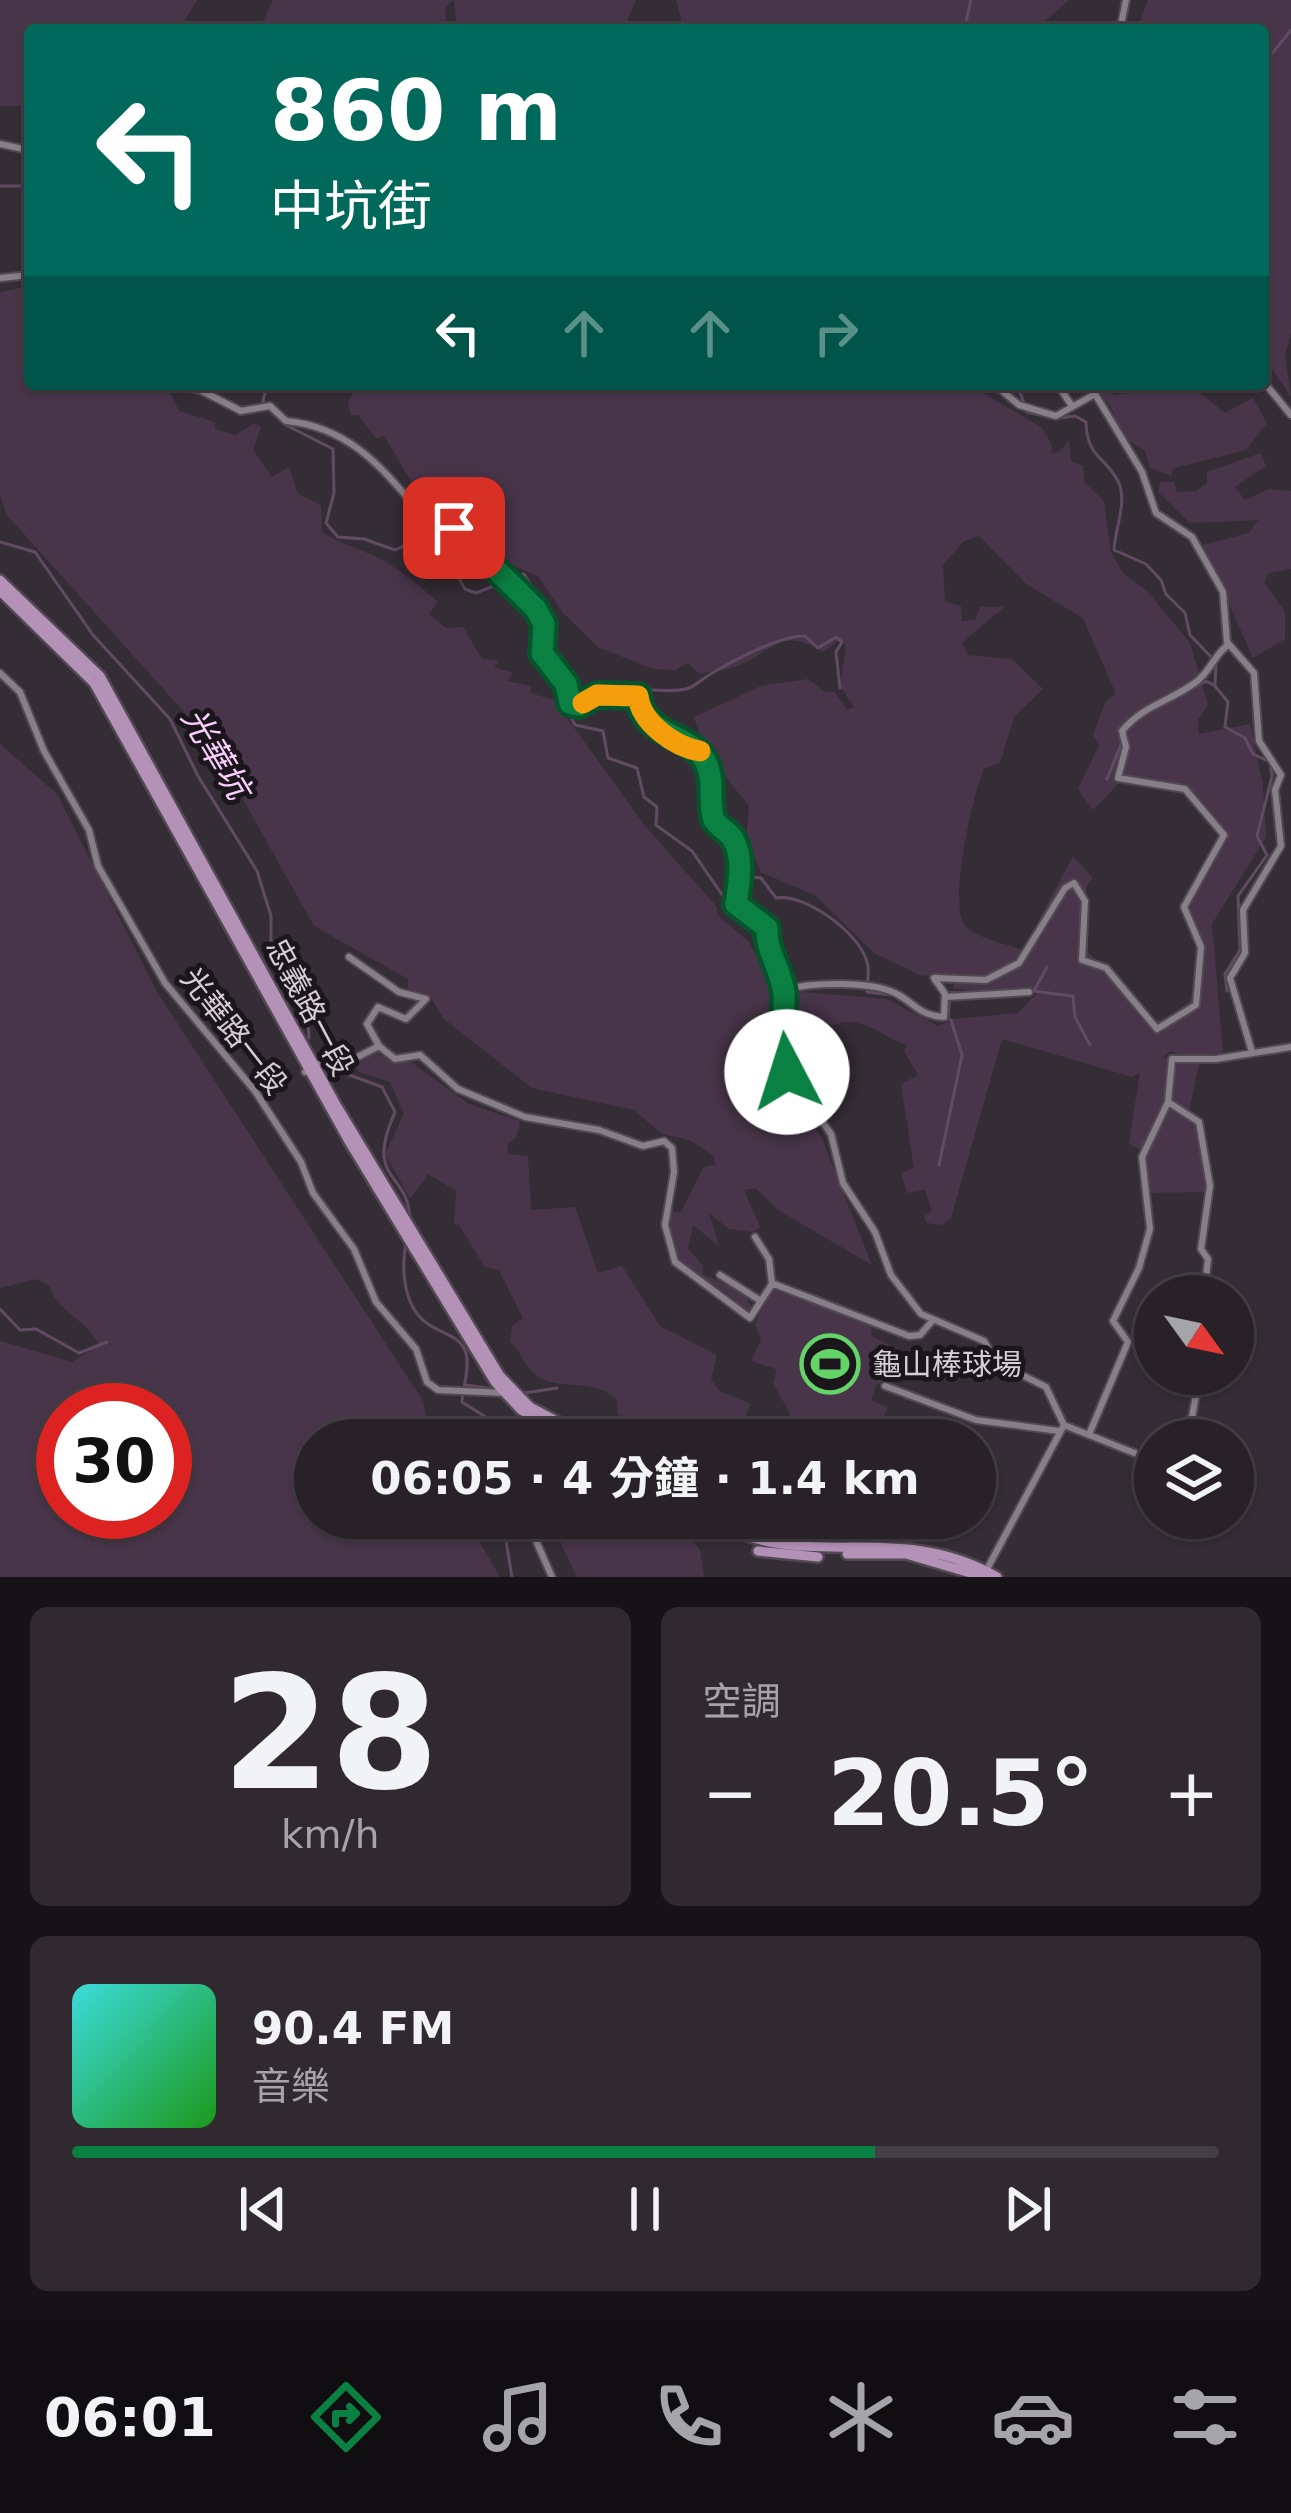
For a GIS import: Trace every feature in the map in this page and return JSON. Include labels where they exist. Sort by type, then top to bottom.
[{"type":"main road","name":"忠義路一段","points":[[0,580],[36,620]]},
{"type":"main road","name":"忠義路一段","points":[[0,591],[100,676],[309,1069],[508,1392],[547,1419]]},
{"type":"main road","name":"忠義路一段","points":[[533,1409],[552,1419]]},
{"type":"main road","points":[[739,1539],[760,1551],[798,1558],[849,1551]]},
{"type":"main road","points":[[749,1539],[762,1546],[802,1552],[924,1550],[986,1576]]},
{"type":"street","points":[[0,144],[22,148]]},
{"type":"street","points":[[1269,388],[1291,415]]},
{"type":"street","points":[[200,390],[241,412],[266,405],[286,421],[308,422],[369,454],[414,506],[433,508],[543,623],[542,653],[566,684],[569,701],[579,705],[597,695],[638,696],[640,710],[663,734],[700,752],[710,770],[714,819],[735,841],[736,904],[767,928],[767,950],[784,990],[778,1041],[783,1066],[836,1144],[844,1183],[875,1232],[891,1275],[921,1314],[984,1341],[995,1362],[1046,1387],[1061,1428],[986,1576]]},
{"type":"street","points":[[1001,390],[1019,405],[1056,416],[1090,395],[1103,402],[1142,472],[1156,513],[1192,537],[1223,592],[1228,645],[1253,673],[1259,741],[1280,766],[1275,790],[1281,846],[1243,910],[1244,953],[1230,978],[1252,1052]]},
{"type":"street","points":[[1061,390],[1072,406]]},
{"type":"street","points":[[784,990],[811,982],[894,992],[910,1008],[939,1018],[947,1013],[948,997],[934,978],[986,980],[1019,963],[1065,888],[1074,883],[1085,901],[1082,959],[1106,968],[1157,1029],[1196,1005],[1201,947],[1184,907],[1224,835],[1185,789],[1118,778],[1125,735],[1139,711],[1182,693],[1228,645]]},
{"type":"street","name":"光華路一段","points":[[0,673],[20,692],[44,751],[88,830],[98,866],[177,1003],[255,1091],[301,1162],[313,1192],[354,1249],[376,1302],[416,1349],[427,1382],[438,1390],[508,1392]]},
{"type":"street","points":[[349,956],[398,992],[426,999],[406,1019],[377,1006],[371,1012],[367,1024],[379,1046],[395,1059],[420,1055],[477,1100],[535,1120],[599,1130],[643,1146],[661,1139],[669,1144],[674,1172],[665,1226],[675,1262],[752,1318],[772,1284],[769,1259],[755,1237]]},
{"type":"street","points":[[948,997],[1029,992]]},
{"type":"street","points":[[309,1069],[346,1064],[379,1046]]},
{"type":"street","points":[[1090,1432],[1128,1342],[1115,1327],[1151,1224],[1143,1152],[1168,1102],[1172,1060],[1291,1047]]},
{"type":"street","points":[[1168,1102],[1199,1122],[1208,1160],[1205,1275]]},
{"type":"street","points":[[720,1274],[761,1301]]},
{"type":"street","points":[[772,1284],[909,1336],[920,1335],[933,1320]]},
{"type":"street","points":[[886,1386],[976,1420],[1090,1432],[1134,1452]]},
{"type":"street","points":[[529,1419],[533,1409]]},
{"type":"street","points":[[535,1539],[552,1577]]},
{"type":"shaded area","points":[[0,0],[197,0],[183,24],[24,24],[24,106],[0,106]]},
{"type":"shaded area","points":[[273,0],[454,0],[446,6],[445,24],[262,24]]},
{"type":"shaded area","points":[[454,0],[636,0],[626,24],[456,24]]},
{"type":"shaded area","points":[[676,0],[1069,0],[1042,24],[682,24]]},
{"type":"shaded area","points":[[1148,0],[1291,0],[1291,332],[1285,355],[1291,397],[1269,365],[1269,24],[1139,24]]},
{"type":"shaded area","points":[[24,287],[24,390],[169,390],[179,411],[215,422],[215,429],[236,435],[254,423],[261,427],[253,450],[272,477],[289,467],[298,494],[321,505],[322,532],[405,575],[438,602],[429,614],[446,628],[463,627],[482,659],[499,661],[494,667],[513,673],[507,681],[531,686],[530,693],[554,700],[646,827],[717,907],[717,915],[749,942],[775,990],[887,999],[938,1026],[954,1019],[1018,1013],[1038,992],[953,989],[954,979],[920,975],[874,953],[816,896],[761,872],[746,841],[749,806],[706,752],[694,717],[761,686],[808,679],[826,693],[834,691],[847,710],[854,707],[840,686],[846,646],[840,639],[823,652],[797,641],[779,643],[737,666],[700,674],[688,663],[675,670],[653,669],[598,647],[562,612],[538,576],[494,558],[416,479],[411,481],[384,436],[376,438],[358,415],[351,415],[348,402],[355,390],[978,390],[1041,427],[1052,444],[1051,453],[1059,452],[1069,440],[1071,461],[1083,466],[1085,483],[1104,501],[1111,552],[1123,573],[1148,592],[1190,643],[1208,705],[1198,720],[1199,734],[1250,724],[1263,785],[1266,837],[1212,924],[1223,1053],[1184,1056],[1171,1051],[1161,1058],[1199,1064],[1188,1117],[1197,1124],[1206,1192],[1148,1193],[1147,1153],[1129,1144],[1140,1072],[1132,1077],[1002,1039],[951,1218],[941,1225],[927,1223],[924,1217],[932,1211],[925,1190],[907,1193],[901,1173],[914,1168],[901,1084],[918,1075],[904,1051],[907,1045],[865,1025],[845,1022],[821,1031],[814,1023],[795,1064],[803,1080],[793,1094],[822,1139],[872,1265],[778,1210],[756,1188],[744,1190],[760,1227],[753,1232],[729,1229],[709,1213],[719,1246],[693,1225],[688,1248],[703,1266],[703,1274],[743,1293],[751,1306],[758,1305],[752,1316],[685,1265],[672,1245],[672,1211],[680,1213],[704,1167],[715,1165],[714,1156],[689,1140],[662,1134],[634,1110],[532,1088],[444,1019],[431,998],[408,992],[408,979],[314,926],[211,742],[6,514],[0,493],[0,292]],"holes":[[[979,536],[1026,584],[1083,618],[1116,694],[1106,701],[1093,735],[1099,745],[1078,789],[1093,810],[1121,781],[1183,794],[1221,836],[1181,903],[1198,946],[1196,997],[1165,1020],[1156,1020],[1088,952],[1086,887],[1093,878],[1073,856],[1023,950],[975,933],[964,924],[960,912],[964,847],[979,781],[984,769],[1000,763],[1014,717],[1043,689],[1012,659],[968,655],[962,643],[1004,607],[980,607],[975,620],[962,621],[961,606],[945,601],[943,565],[964,541]]]},
{"type":"shaded area","points":[[1093,390],[1110,390],[1115,395],[1196,390],[1225,413],[1253,398],[1267,423],[1246,450],[1174,468],[1171,476],[1150,468],[1145,451],[1121,436],[1111,407]]},
{"type":"shaded area","points":[[1261,453],[1266,466],[1235,487],[1245,500],[1268,489],[1291,491],[1291,569],[1269,573],[1264,582],[1285,612],[1285,639],[1253,658],[1203,545],[1249,533],[1258,520],[1190,523],[1158,492],[1160,482],[1174,482],[1177,492],[1196,491],[1207,483],[1207,472]]},
{"type":"shaded area","points":[[0,744],[57,794],[157,992],[423,1401],[427,1419],[294,1419],[294,1539],[477,1539],[500,1577],[0,1577],[0,1341],[72,1362],[99,1345],[49,1286],[36,1279],[0,1288]]},
{"type":"shaded area","points":[[373,1052],[395,1062],[408,1060],[469,1104],[520,1121],[517,1136],[507,1145],[509,1154],[528,1156],[531,1210],[575,1207],[598,1273],[622,1266],[660,1326],[717,1355],[711,1380],[720,1391],[751,1404],[745,1419],[626,1419],[618,1414],[617,1399],[606,1392],[550,1382],[531,1371],[510,1342],[512,1326],[523,1318],[499,1270],[485,1267],[454,1224],[456,1191],[428,1174],[410,1199],[385,1154],[404,1114],[390,1082],[357,1071],[356,1060]]},
{"type":"shaded area","name":"龜山棒球場","points":[[773,1287],[871,1327],[872,1336],[897,1349],[894,1361],[905,1366],[876,1386],[871,1400],[888,1408],[882,1419],[790,1419],[773,1383],[777,1369],[751,1361],[761,1339],[755,1324]]},
{"type":"shaded area","points":[[559,1539],[692,1539],[700,1550],[704,1577],[577,1577]]},
{"type":"waterway","points":[[965,24],[971,0]]},
{"type":"waterway","points":[[1269,57],[1291,30]]},
{"type":"waterway","points":[[0,186],[24,186]]},
{"type":"waterway","points":[[266,390],[263,401],[284,424],[333,449],[334,493],[326,523],[338,537],[364,539],[395,550],[430,534],[444,543],[465,589],[476,593],[524,574],[543,604],[543,620]]},
{"type":"waterway","points":[[1019,390],[1027,412],[1049,417]]},
{"type":"waterway","points":[[1058,418],[1075,416],[1086,422],[1093,450],[1121,489],[1114,550],[1146,564],[1161,580],[1166,594],[1185,613],[1190,635],[1216,662],[1215,686],[1228,702],[1225,727],[1245,738],[1253,754],[1270,762],[1272,776],[1257,836],[1267,855],[1238,896],[1240,950],[1225,974],[1227,991]]},
{"type":"waterway","name":"光華坑","points":[[0,542],[35,552],[93,635],[170,719],[198,776],[257,871],[271,916],[271,941],[305,977],[309,1038]]},
{"type":"waterway","points":[[542,629],[536,648],[563,686],[562,701],[575,725],[603,731],[608,758],[637,768],[644,797],[657,807],[656,825],[692,851],[723,896],[730,900],[745,892],[752,877],[761,878],[776,898],[815,908],[842,927],[862,950],[868,965],[867,992],[893,995],[925,1015]]},
{"type":"waterway","points":[[634,693],[689,688],[764,647],[805,636],[818,648],[836,637],[842,642],[836,652],[840,688]]},
{"type":"waterway","points":[[1156,707],[1206,681],[1215,686]]},
{"type":"waterway","points":[[578,703],[595,693]]},
{"type":"waterway","points":[[1107,779],[1122,742]]},
{"type":"waterway","points":[[1034,991],[1047,967]]},
{"type":"waterway","points":[[940,1019],[948,1019],[950,993],[994,991]]},
{"type":"waterway","points":[[1033,991],[1073,996],[1075,1017],[1090,1045]]},
{"type":"waterway","points":[[939,1165],[962,1055],[951,1020]]},
{"type":"waterway","name":"光華坑","points":[[325,1066],[382,1087],[395,1112],[386,1135],[386,1164],[408,1205],[410,1222]]},
{"type":"waterway","name":"光華坑","points":[[406,1243],[404,1276],[413,1308],[463,1347],[467,1365],[462,1402],[488,1419]]},
{"type":"waterway","points":[[0,1309],[20,1330],[36,1329],[79,1353],[107,1342]]},
{"type":"waterway","points":[[466,1385],[494,1389]]},
{"type":"waterway","points":[[524,1393],[557,1388]]},
{"type":"waterway","name":"光華坑","points":[[505,1539],[512,1577]]},
{"type":"slow traffic","points":[[583,703],[597,695],[638,696],[640,710],[663,734],[689,750],[700,751]]},
{"type":"place","name":"龜山棒球場","points":[[830,1364]]},
{"type":"route","points":[[454,528],[536,609],[544,624],[542,653],[566,684],[570,703],[579,705],[597,695],[638,696],[640,710],[663,734],[700,752],[710,770],[714,819],[735,841],[740,874],[736,904],[767,928],[767,950],[784,990],[778,1041],[787,1072]]}]
